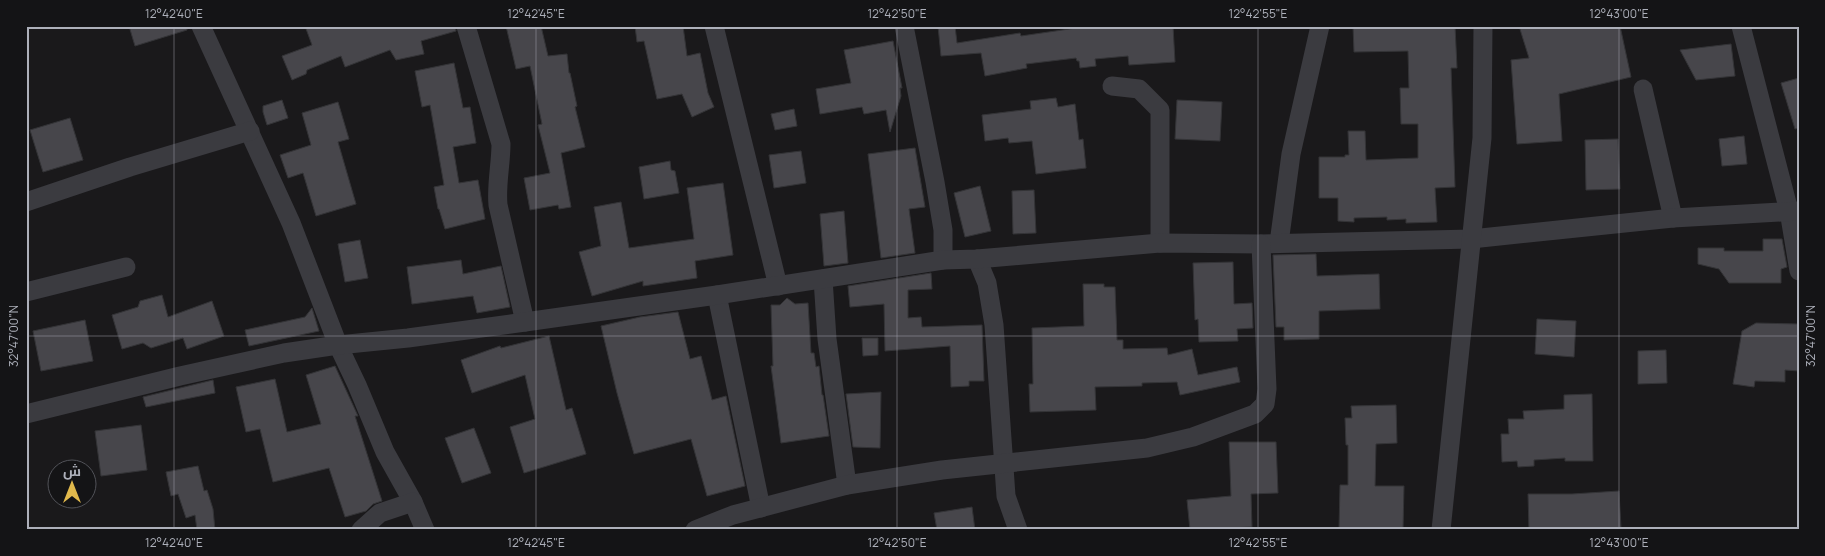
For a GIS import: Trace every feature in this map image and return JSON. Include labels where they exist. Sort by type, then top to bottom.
[{"type":"street","points":[[202,26],[291,223],[338,344],[358,384],[385,452],[413,502],[425,530]]},
{"type":"street","points":[[466,26],[501,144],[497,193],[498,205],[526,322]]},
{"type":"street","points":[[714,26],[778,286]]},
{"type":"street","points":[[904,26],[943,230],[943,260]]},
{"type":"street","points":[[695,530],[733,515],[847,485],[942,470],[1147,448],[1193,437],[1255,414],[1265,404],[1267,388],[1270,243],[1320,26]]},
{"type":"street","points":[[1441,530],[1482,138],[1483,26]]},
{"type":"street","points":[[1741,26],[1794,211],[1799,271]]},
{"type":"street","points":[[1112,86],[1139,89],[1160,110],[1160,243]]},
{"type":"street","points":[[1643,89],[1673,218]]},
{"type":"street","points":[[26,202],[121,170],[250,132]]},
{"type":"street","points":[[26,414],[180,376],[284,353],[338,344],[408,338],[526,322],[943,260],[977,259],[1160,243],[1472,239],[1673,218],[1794,211]]},
{"type":"street","points":[[977,259],[987,283],[994,325],[1006,496],[1018,530]]},
{"type":"street","points":[[26,292],[126,267]]},
{"type":"street","points":[[823,279],[827,339],[847,485]]},
{"type":"street","points":[[717,295],[761,508]]},
{"type":"street","points":[[361,530],[380,513],[413,502]]},
{"type":"building","points":[[129,26],[187,26],[187,30],[135,46]]},
{"type":"building","points":[[305,26],[455,26],[456,31],[421,41],[424,54],[396,60],[390,50],[345,67],[341,56],[307,70],[306,74],[292,80],[282,56],[312,45]]},
{"type":"building","points":[[506,26],[541,26],[548,56],[567,54],[569,73],[577,106],[575,107],[585,147],[561,153],[571,207],[559,209],[558,205],[530,210],[524,178],[550,173],[538,125],[542,124],[530,66],[516,69]]},
{"type":"building","points":[[635,26],[683,26],[687,56],[700,53],[708,93],[714,107],[692,117],[682,94],[657,99],[644,41],[637,42]]},
{"type":"building","points":[[938,26],[955,26],[957,43],[1020,33],[1021,36],[1090,26],[1173,26],[1175,62],[1129,65],[1128,56],[1095,59],[1096,66],[1080,68],[1079,61],[1076,58],[1026,64],[1027,68],[985,76],[981,53],[941,56]]},
{"type":"building","points":[[1353,26],[1455,26],[1457,68],[1451,68],[1455,187],[1435,188],[1437,222],[1406,223],[1406,219],[1387,220],[1387,217],[1354,218],[1354,222],[1338,221],[1338,198],[1319,198],[1319,157],[1345,157],[1345,155],[1349,155],[1348,131],[1365,131],[1366,160],[1418,158],[1418,124],[1401,124],[1400,88],[1409,88],[1408,51],[1354,52]]},
{"type":"building","points":[[1519,26],[1620,26],[1631,77],[1559,94],[1562,141],[1517,144],[1511,60],[1529,58]]},
{"type":"building","points":[[893,41],[902,88],[900,88],[901,96],[890,132],[886,110],[864,114],[862,107],[820,114],[816,89],[851,83],[844,50]]},
{"type":"building","points":[[1731,44],[1735,76],[1696,80],[1680,50]]},
{"type":"building","points":[[454,63],[463,108],[470,107],[476,143],[453,147],[459,183],[478,180],[485,219],[445,229],[438,209],[434,187],[444,185],[430,105],[422,107],[415,71]]},
{"type":"building","points":[[1799,78],[1799,128],[1795,129],[1781,83]]},
{"type":"building","points":[[1056,98],[1058,107],[1075,104],[1079,140],[1083,139],[1086,168],[1036,174],[1032,141],[1009,143],[1008,138],[985,141],[982,115],[1031,109],[1030,101]]},
{"type":"building","points":[[282,100],[288,118],[267,125],[263,106]]},
{"type":"building","points":[[1177,100],[1222,102],[1220,141],[1175,139]]},
{"type":"building","points":[[338,102],[349,139],[338,142],[356,204],[316,216],[303,173],[288,178],[280,155],[311,145],[302,113]]},
{"type":"building","points":[[794,109],[797,126],[775,130],[771,114]]},
{"type":"building","points":[[70,118],[83,160],[43,172],[30,130]]},
{"type":"building","points":[[1744,136],[1747,164],[1722,166],[1719,139]]},
{"type":"building","points":[[1618,139],[1620,189],[1586,190],[1585,140]]},
{"type":"building","points":[[915,148],[925,207],[909,209],[915,253],[881,258],[868,154]]},
{"type":"building","points":[[801,151],[806,183],[774,188],[769,155]]},
{"type":"building","points":[[670,161],[671,170],[675,171],[679,193],[644,199],[639,167]]},
{"type":"building","points":[[723,183],[733,255],[695,261],[697,278],[643,286],[643,281],[592,296],[579,252],[601,246],[594,207],[621,202],[629,248],[694,239],[687,188]]},
{"type":"building","points":[[980,186],[991,231],[965,237],[954,193]]},
{"type":"building","points":[[1034,190],[1036,233],[1013,234],[1012,191]]},
{"type":"building","points":[[844,211],[848,263],[824,266],[820,214]]},
{"type":"building","points":[[1763,239],[1782,239],[1787,267],[1781,269],[1781,283],[1729,283],[1719,269],[1698,264],[1698,248],[1724,248],[1724,251],[1763,251]]},
{"type":"building","points":[[360,240],[368,278],[345,282],[338,244]]},
{"type":"building","points":[[1316,254],[1317,276],[1379,274],[1380,309],[1319,311],[1319,339],[1284,340],[1284,327],[1276,327],[1273,255]]},
{"type":"building","points":[[461,260],[463,274],[501,266],[510,307],[477,313],[473,296],[412,304],[407,267]]},
{"type":"building","points":[[1233,262],[1234,304],[1252,303],[1253,328],[1237,329],[1238,341],[1199,342],[1198,319],[1195,320],[1193,263]]},
{"type":"building","points":[[931,273],[932,289],[908,290],[908,318],[921,317],[922,327],[982,325],[984,381],[969,381],[969,386],[951,387],[950,346],[885,351],[884,304],[850,307],[848,286]]},
{"type":"building","points":[[1083,284],[1104,284],[1104,287],[1115,287],[1117,340],[1123,340],[1123,349],[1167,348],[1168,355],[1192,349],[1198,375],[1237,367],[1240,382],[1180,395],[1177,382],[1142,383],[1142,386],[1095,387],[1096,410],[1030,412],[1029,384],[1033,384],[1032,328],[1084,326]]},
{"type":"building","points":[[162,295],[168,317],[212,301],[224,336],[187,349],[183,338],[151,348],[143,343],[122,349],[112,315],[138,307],[140,301]]},
{"type":"building","points":[[787,298],[795,304],[808,303],[811,353],[814,353],[816,367],[819,366],[829,436],[781,443],[771,366],[773,366],[771,305],[780,305]]},
{"type":"building","points":[[312,308],[319,331],[249,346],[245,330],[305,317]]},
{"type":"building","points":[[678,312],[690,359],[701,356],[712,400],[726,396],[745,486],[707,496],[691,439],[634,454],[601,326],[640,317]]},
{"type":"building","points":[[1537,319],[1576,321],[1574,357],[1535,354]]},
{"type":"building","points":[[85,320],[93,361],[41,371],[33,331]]},
{"type":"building","points":[[1756,323],[1799,324],[1799,371],[1785,370],[1785,382],[1755,381],[1754,387],[1733,384],[1742,331]]},
{"type":"building","points":[[549,336],[566,410],[572,408],[586,454],[524,473],[510,427],[535,419],[525,375],[472,393],[461,360],[500,346],[501,348]]},
{"type":"building","points":[[862,338],[878,338],[878,355],[863,356]]},
{"type":"building","points":[[1666,350],[1667,383],[1638,384],[1638,351]]},
{"type":"building","points":[[335,366],[358,416],[355,416],[382,501],[373,504],[366,511],[345,517],[329,468],[273,482],[260,429],[246,432],[236,387],[275,379],[287,432],[321,424],[306,375]]},
{"type":"building","points":[[213,380],[215,393],[146,407],[143,397]]},
{"type":"building","points":[[881,392],[880,448],[853,447],[846,394]]},
{"type":"building","points":[[1592,394],[1593,461],[1565,461],[1565,458],[1534,460],[1534,466],[1518,467],[1517,461],[1502,462],[1501,434],[1509,434],[1508,419],[1524,419],[1523,411],[1564,409],[1564,395]]},
{"type":"building","points":[[1396,405],[1397,443],[1376,444],[1375,486],[1404,486],[1403,530],[1339,529],[1340,485],[1348,485],[1348,445],[1346,445],[1345,418],[1352,418],[1351,406]]},
{"type":"building","points":[[141,425],[147,470],[101,476],[95,431]]},
{"type":"building","points":[[474,428],[491,473],[462,483],[445,438]]},
{"type":"building","points":[[1229,442],[1276,442],[1278,493],[1251,494],[1252,527],[1228,528],[1228,530],[1190,530],[1187,500],[1231,496]]},
{"type":"building","points":[[198,466],[204,491],[207,490],[213,509],[215,530],[197,530],[195,515],[186,518],[178,494],[171,496],[166,472]]},
{"type":"building","points":[[1619,491],[1621,528],[1616,528],[1616,530],[1529,530],[1528,494]]},
{"type":"building","points":[[972,507],[975,530],[937,530],[934,513]]}]
